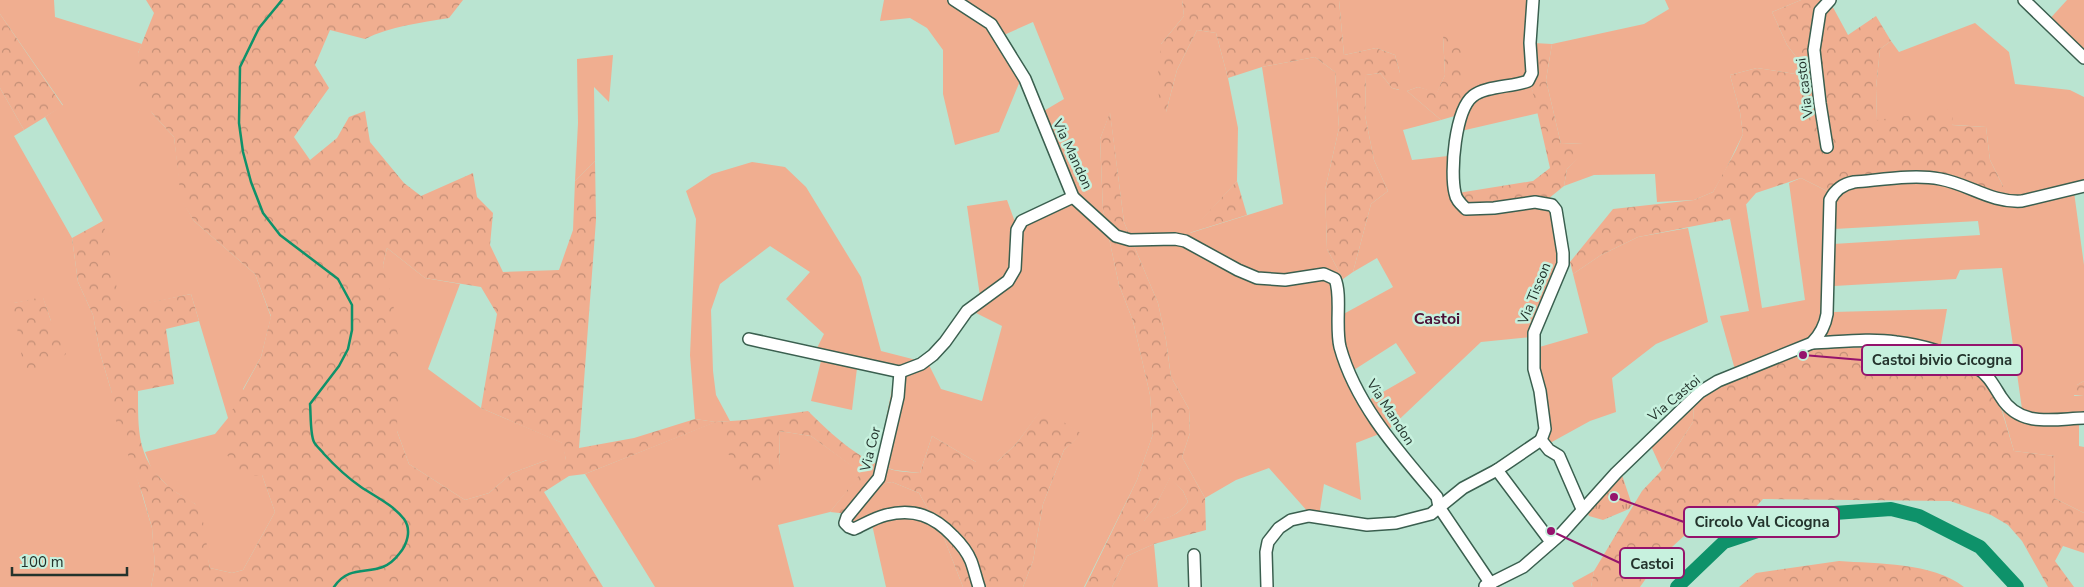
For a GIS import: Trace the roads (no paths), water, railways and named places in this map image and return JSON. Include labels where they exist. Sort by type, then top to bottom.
[{"type":"street","name":"Via Mandon","points":[[954,0],[986,20],[994,29],[1025,79],[1047,136],[1074,197],[1116,236],[1123,239],[1185,241],[1238,270],[1257,278],[1285,280],[1328,274],[1335,279],[1338,340],[1349,375],[1387,437],[1437,497],[1439,507]]},
{"type":"street","name":"Via Tisson","points":[[1533,0],[1530,43],[1532,72],[1528,80],[1515,86],[1485,90],[1474,95],[1467,102],[1462,113],[1456,138],[1453,168],[1454,193],[1458,202],[1466,209],[1494,208],[1534,202],[1552,205],[1556,210],[1563,264],[1534,333],[1534,369],[1540,391],[1545,428],[1541,440]]},
{"type":"street","name":"Via castoi","points":[[1828,147],[1814,50],[1820,12],[1830,0]]},
{"type":"street","points":[[2024,0],[2084,58]]},
{"type":"street","points":[[1812,343],[1824,328],[1827,314],[1830,200],[1838,189],[1848,183],[1923,178],[1947,181],[1990,198],[2012,202],[2022,202],[2084,186]]},
{"type":"street","points":[[749,339],[900,372],[927,360],[946,342],[967,311],[1008,281],[1015,270],[1017,230],[1022,221],[1074,197]]},
{"type":"street","points":[[1812,343],[1896,342],[1940,352],[1983,372],[1990,379],[2006,405],[2020,416],[2034,419],[2084,418]]},
{"type":"street","name":"Via Castoi","points":[[1487,586],[1523,567],[1562,533],[1628,461],[1700,392],[1718,382],[1812,343]]},
{"type":"street","name":"Via Cor","points":[[900,372],[898,397],[879,478],[847,518],[846,523],[849,527],[854,528],[886,515],[915,512],[925,514],[944,526],[960,544],[971,561],[979,587]]},
{"type":"street","points":[[1267,587],[1266,552],[1268,542],[1279,528],[1297,517],[1308,516],[1350,524],[1377,524],[1396,523],[1431,514],[1463,488],[1497,470],[1541,440],[1549,450],[1559,456],[1582,509]]},
{"type":"street","points":[[1497,470],[1551,542]]},
{"type":"street","points":[[1439,507],[1487,586]]},
{"type":"street","points":[[1194,555],[1195,587]]},
{"type":"waterway","points":[[282,0],[259,28],[240,67],[239,123],[243,152],[251,182],[263,213],[280,235],[338,279],[352,305],[352,330],[348,349],[339,366],[310,404],[311,429],[314,442],[346,476],[395,510],[404,519],[408,528],[408,537],[404,546],[391,562],[383,567],[349,574],[334,587]]},
{"type":"waterway","points":[[1677,587],[1724,542],[1806,515],[1891,509],[1919,516],[1980,547],[2017,587]]},
{"type":"place","name":"Castoi bivio Cicogna","points":[[1803,355]]},
{"type":"place","name":"Circolo Val Cicogna","points":[[1614,497]]},
{"type":"place","name":"Castoi","points":[[1551,531]]},
{"type":"district","name":"Castoi","points":[[1437,318]]}]
